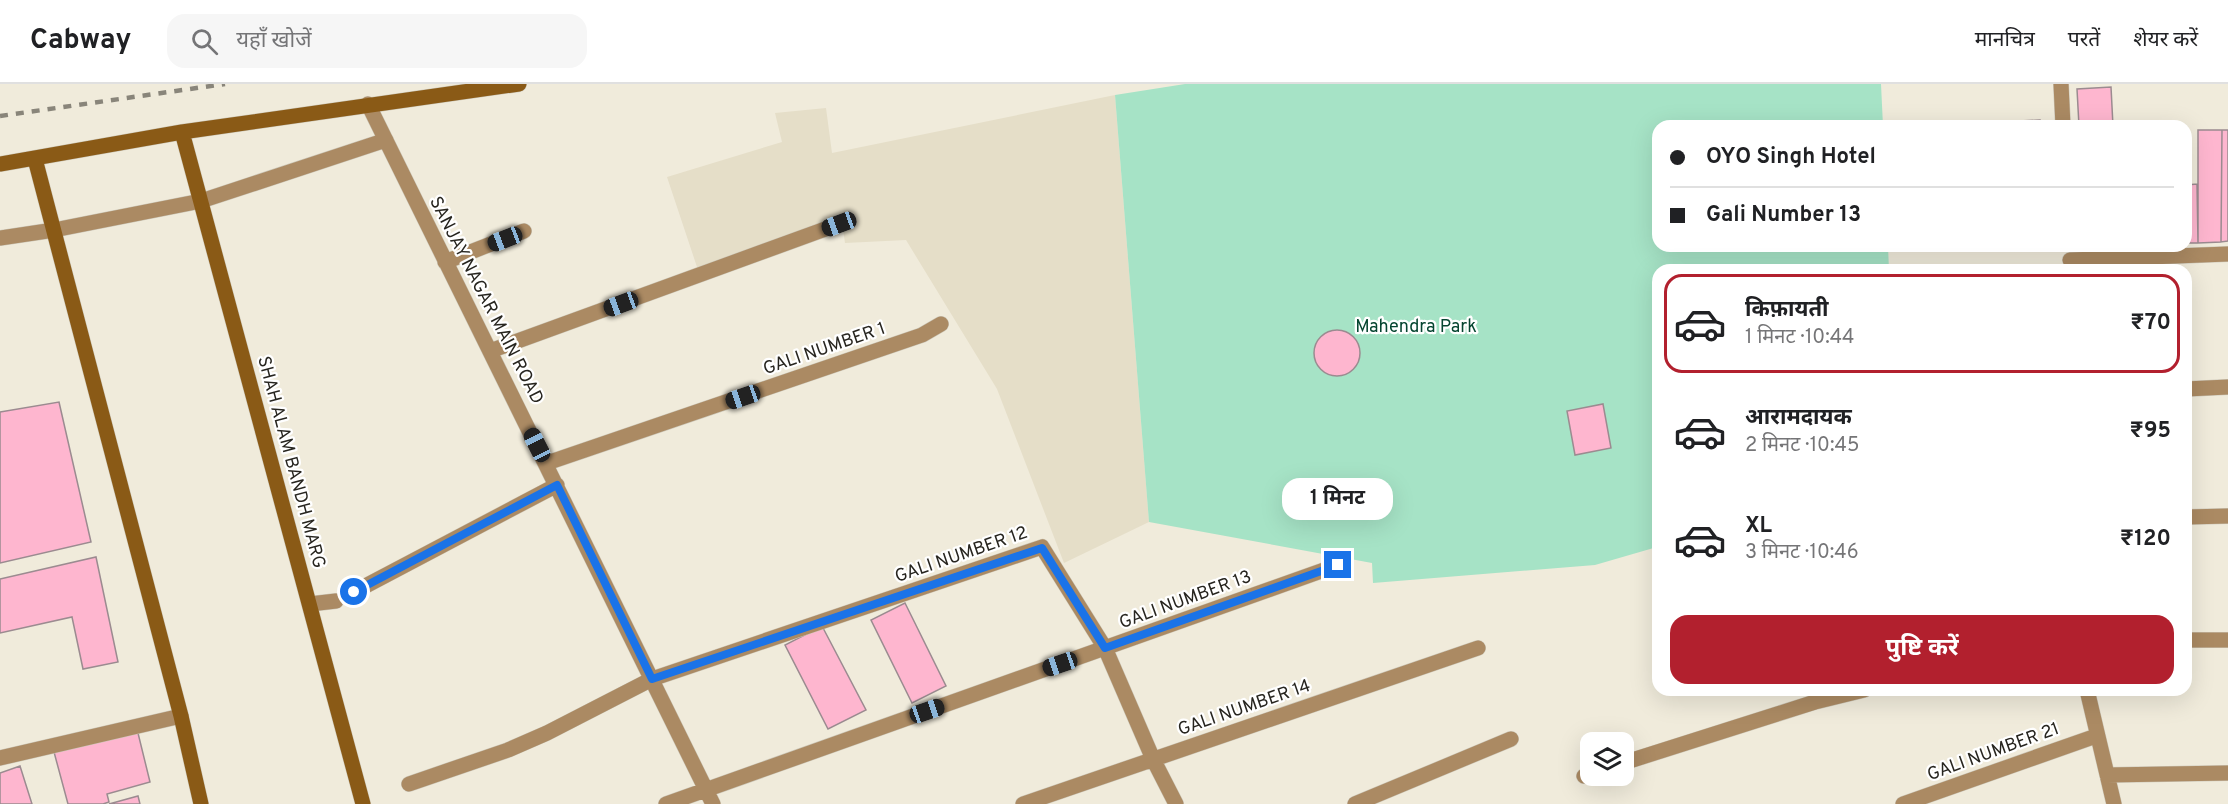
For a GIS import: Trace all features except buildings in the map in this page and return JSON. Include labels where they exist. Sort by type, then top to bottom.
[{"type":"street","points":[[0,164],[182,132],[519,84]]},
{"type":"street","points":[[2061,84],[2063,120]]},
{"type":"street","name":"SANJAY NAGAR MAIN ROAD","points":[[368,104],[713,804]]},
{"type":"street","name":"SHAH ALAM BANDH MARG","points":[[182,132],[363,804]]},
{"type":"street","points":[[0,238],[54,230],[201,201],[386,140]]},
{"type":"street","points":[[35,159],[181,716],[201,804]]},
{"type":"street","points":[[490,351],[839,224]]},
{"type":"street","points":[[446,262],[524,231]]},
{"type":"street","points":[[2069,259],[2228,254]]},
{"type":"street","name":"GALI NUMBER 1","points":[[547,464],[922,336],[941,324]]},
{"type":"street","points":[[2192,389],[2228,387]]},
{"type":"street","points":[[354,592],[557,485]]},
{"type":"street","points":[[2192,517],[2228,516]]},
{"type":"street","name":"GALI NUMBER 12","points":[[652,679],[1042,548],[1105,648],[1152,759],[1176,804]]},
{"type":"street","name":"GALI NUMBER 13","points":[[666,804],[1338,565]]},
{"type":"street","points":[[310,604],[336,601]]},
{"type":"street","points":[[2192,640],[2228,640]]},
{"type":"street","name":"GALI NUMBER 14","points":[[1023,804],[1478,648]]},
{"type":"street","points":[[410,784],[518,746],[652,679]]},
{"type":"street","points":[[1634,760],[1840,696]]},
{"type":"street","points":[[2087,696],[2114,804]]},
{"type":"street","points":[[0,758],[181,716]]},
{"type":"street","name":"GALI NUMBER 21","points":[[1903,804],[2096,736]]},
{"type":"street","points":[[1355,804],[1511,740]]},
{"type":"street","points":[[2107,775],[2228,773]]},
{"type":"shaded area","points":[[1115,95],[1149,522],[1064,563],[997,389],[906,240],[845,243],[841,215],[698,270],[667,177],[782,142],[775,113],[826,108],[832,153]]},
{"type":"green space","name":"Mahendra Park","points":[[1185,84],[1881,84],[1883,120],[1652,120],[1652,252],[1888,252],[1889,264],[1652,264],[1652,548],[1595,565],[1373,583],[1372,563],[1149,522],[1115,95]]},
{"type":"railway","points":[[0,116],[225,84]]},
{"type":"route","points":[[354,592],[557,485],[652,679],[1042,548],[1105,648],[1338,565]]}]
